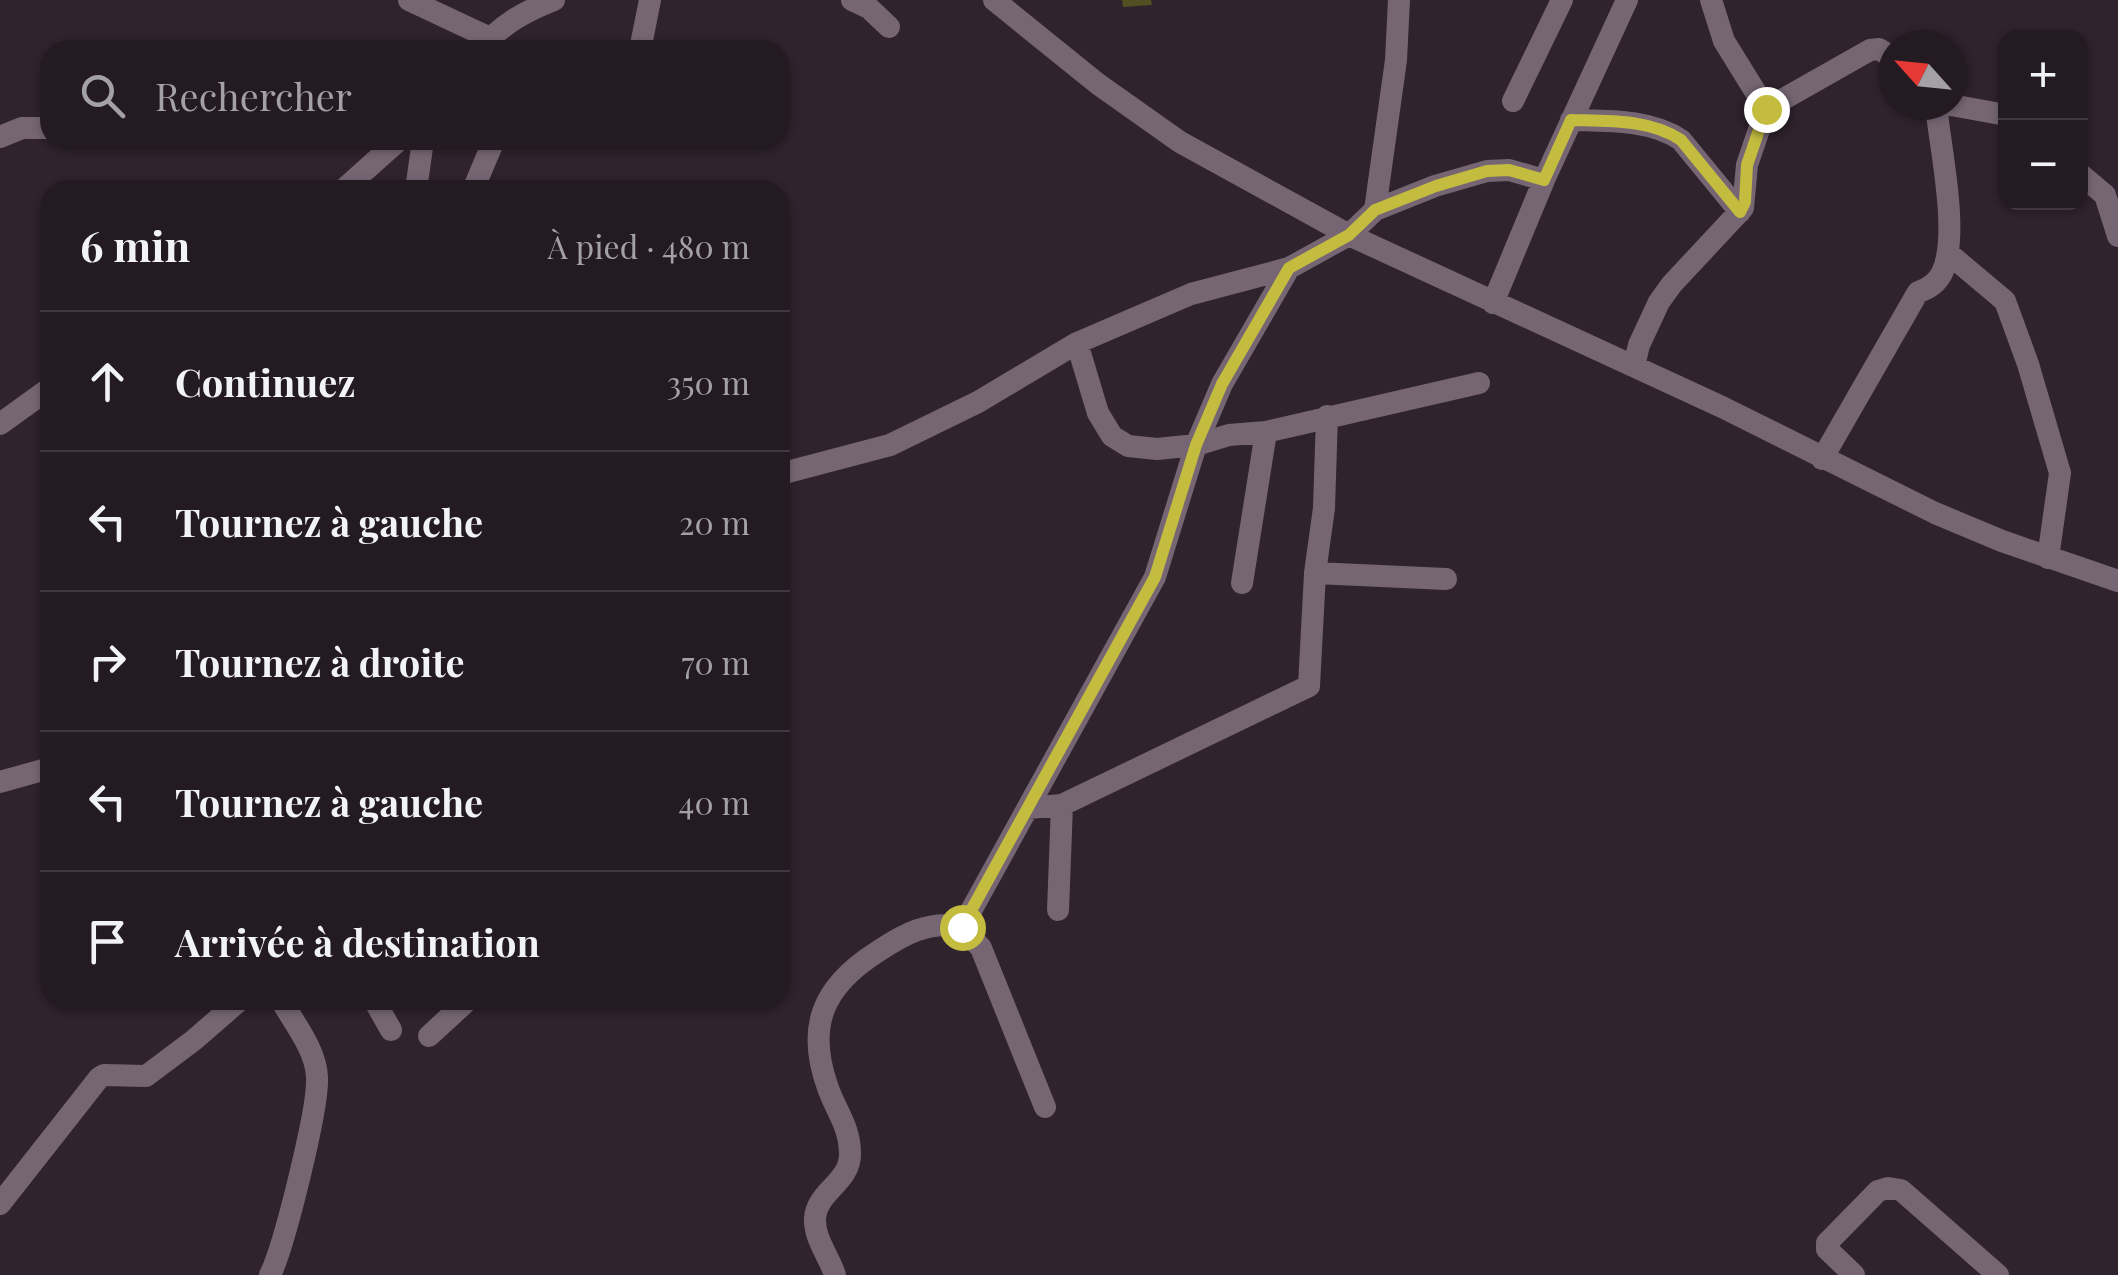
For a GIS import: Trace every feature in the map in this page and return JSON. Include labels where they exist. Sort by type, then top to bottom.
[{"type":"street","points":[[409,0],[478,40]]},
{"type":"street","points":[[490,40],[526,11],[554,0]]},
{"type":"street","points":[[642,40],[650,0]]},
{"type":"street","points":[[852,0],[870,8],[888,27]]},
{"type":"street","points":[[994,0],[1180,142],[1349,235],[1634,366],[1935,513],[2118,581]]},
{"type":"street","points":[[1029,0],[1032,32]]},
{"type":"street","points":[[1375,210],[1396,60],[1398,0]]},
{"type":"street","points":[[1514,101],[1562,0]]},
{"type":"street","points":[[1493,303],[1544,180],[1627,0]]},
{"type":"street","points":[[1711,0],[1724,40],[1766,109]]},
{"type":"street","points":[[1634,366],[1639,345],[1665,293],[1740,212],[1745,202],[1747,165],[1766,109],[1870,50],[1878,50]]},
{"type":"street","points":[[1968,108],[1998,113]]},
{"type":"street","points":[[1571,120],[1612,121],[1670,132],[1681,140],[1740,212]]},
{"type":"street","points":[[1822,458],[1918,292],[1941,275],[1948,253],[1938,120]]},
{"type":"street","points":[[0,137],[22,128],[40,128]]},
{"type":"street","points":[[355,180],[389,150]]},
{"type":"street","points":[[417,180],[421,150]]},
{"type":"street","points":[[477,180],[490,150]]},
{"type":"street","points":[[790,471],[890,445],[978,402],[1077,343],[1190,294],[1289,268],[1349,235],[1375,210],[1487,171],[1509,170],[1544,180]]},
{"type":"street","points":[[2088,179],[2111,192],[2118,236]]},
{"type":"street","points":[[1948,253],[2005,301],[2028,364],[2060,473],[2048,558]]},
{"type":"street","points":[[962,927],[1155,577],[1196,445],[1222,384],[1289,268]]},
{"type":"street","points":[[1077,343],[1098,413],[1112,436],[1128,446],[1157,449],[1266,432],[1479,383]]},
{"type":"street","points":[[0,424],[40,395]]},
{"type":"street","points":[[1028,808],[1062,806],[1304,691],[1310,681],[1324,508],[1326,416]]},
{"type":"street","points":[[1242,582],[1266,432]]},
{"type":"street","points":[[1316,573],[1446,578]]},
{"type":"street","points":[[0,782],[40,771]]},
{"type":"street","points":[[1058,910],[1062,806]]},
{"type":"street","points":[[835,1275],[818,1240],[815,1215],[824,1198],[845,1176],[851,1156],[847,1127],[828,1090],[816,1045],[818,1022],[834,988],[859,963],[910,932],[943,923],[962,927],[981,948],[1045,1108]]},
{"type":"street","points":[[0,1204],[98,1078],[146,1076],[228,1010]]},
{"type":"street","points":[[270,1275],[306,1140],[318,1076],[300,1030],[287,1010]]},
{"type":"street","points":[[380,1010],[391,1030]]},
{"type":"street","points":[[429,1036],[457,1010]]},
{"type":"street","points":[[1854,1275],[1827,1249],[1827,1243],[1878,1192],[1888,1188],[1901,1190],[1998,1275]]},
{"type":"building","points":[[1122,0],[1151,0],[1152,5],[1123,7]]},
{"type":"route","points":[[962,927],[1163,561],[1172,515],[1222,384],[1289,268],[1349,235],[1375,210],[1436,186],[1487,171],[1509,170],[1544,180],[1571,120],[1612,121],[1670,132],[1681,140],[1740,212],[1745,202],[1747,165],[1766,109]]}]
